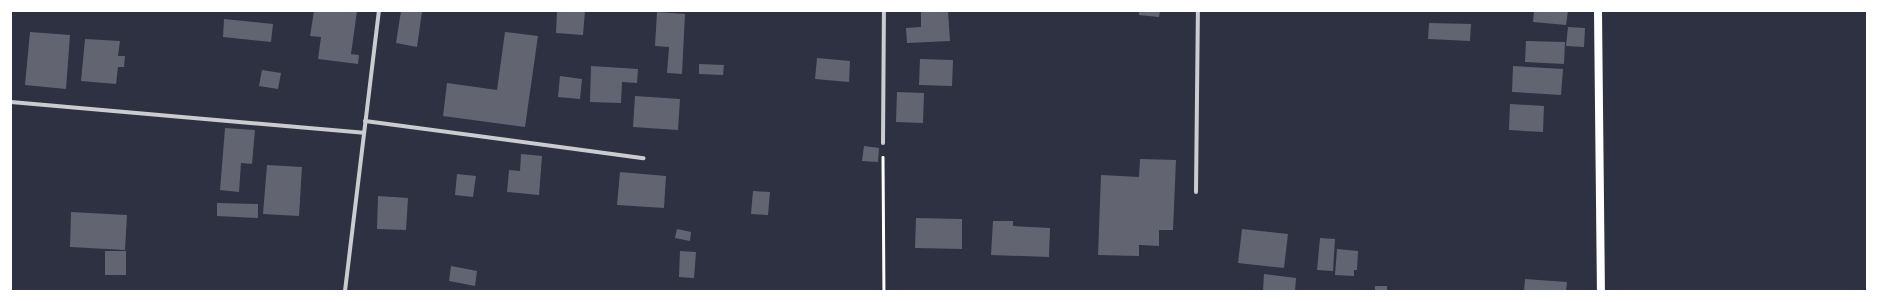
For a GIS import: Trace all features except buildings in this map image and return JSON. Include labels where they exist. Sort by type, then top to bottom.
[{"type":"main road","points":[[1598,11],[1601,291]]},
{"type":"street","points":[[345,291],[379,11]]},
{"type":"street","points":[[882,143],[884,11]]},
{"type":"street","points":[[1196,192],[1198,11]]},
{"type":"street","points":[[11,102],[364,133]]},
{"type":"street","points":[[365,121],[644,158]]},
{"type":"path","points":[[882,143],[884,291]]}]
